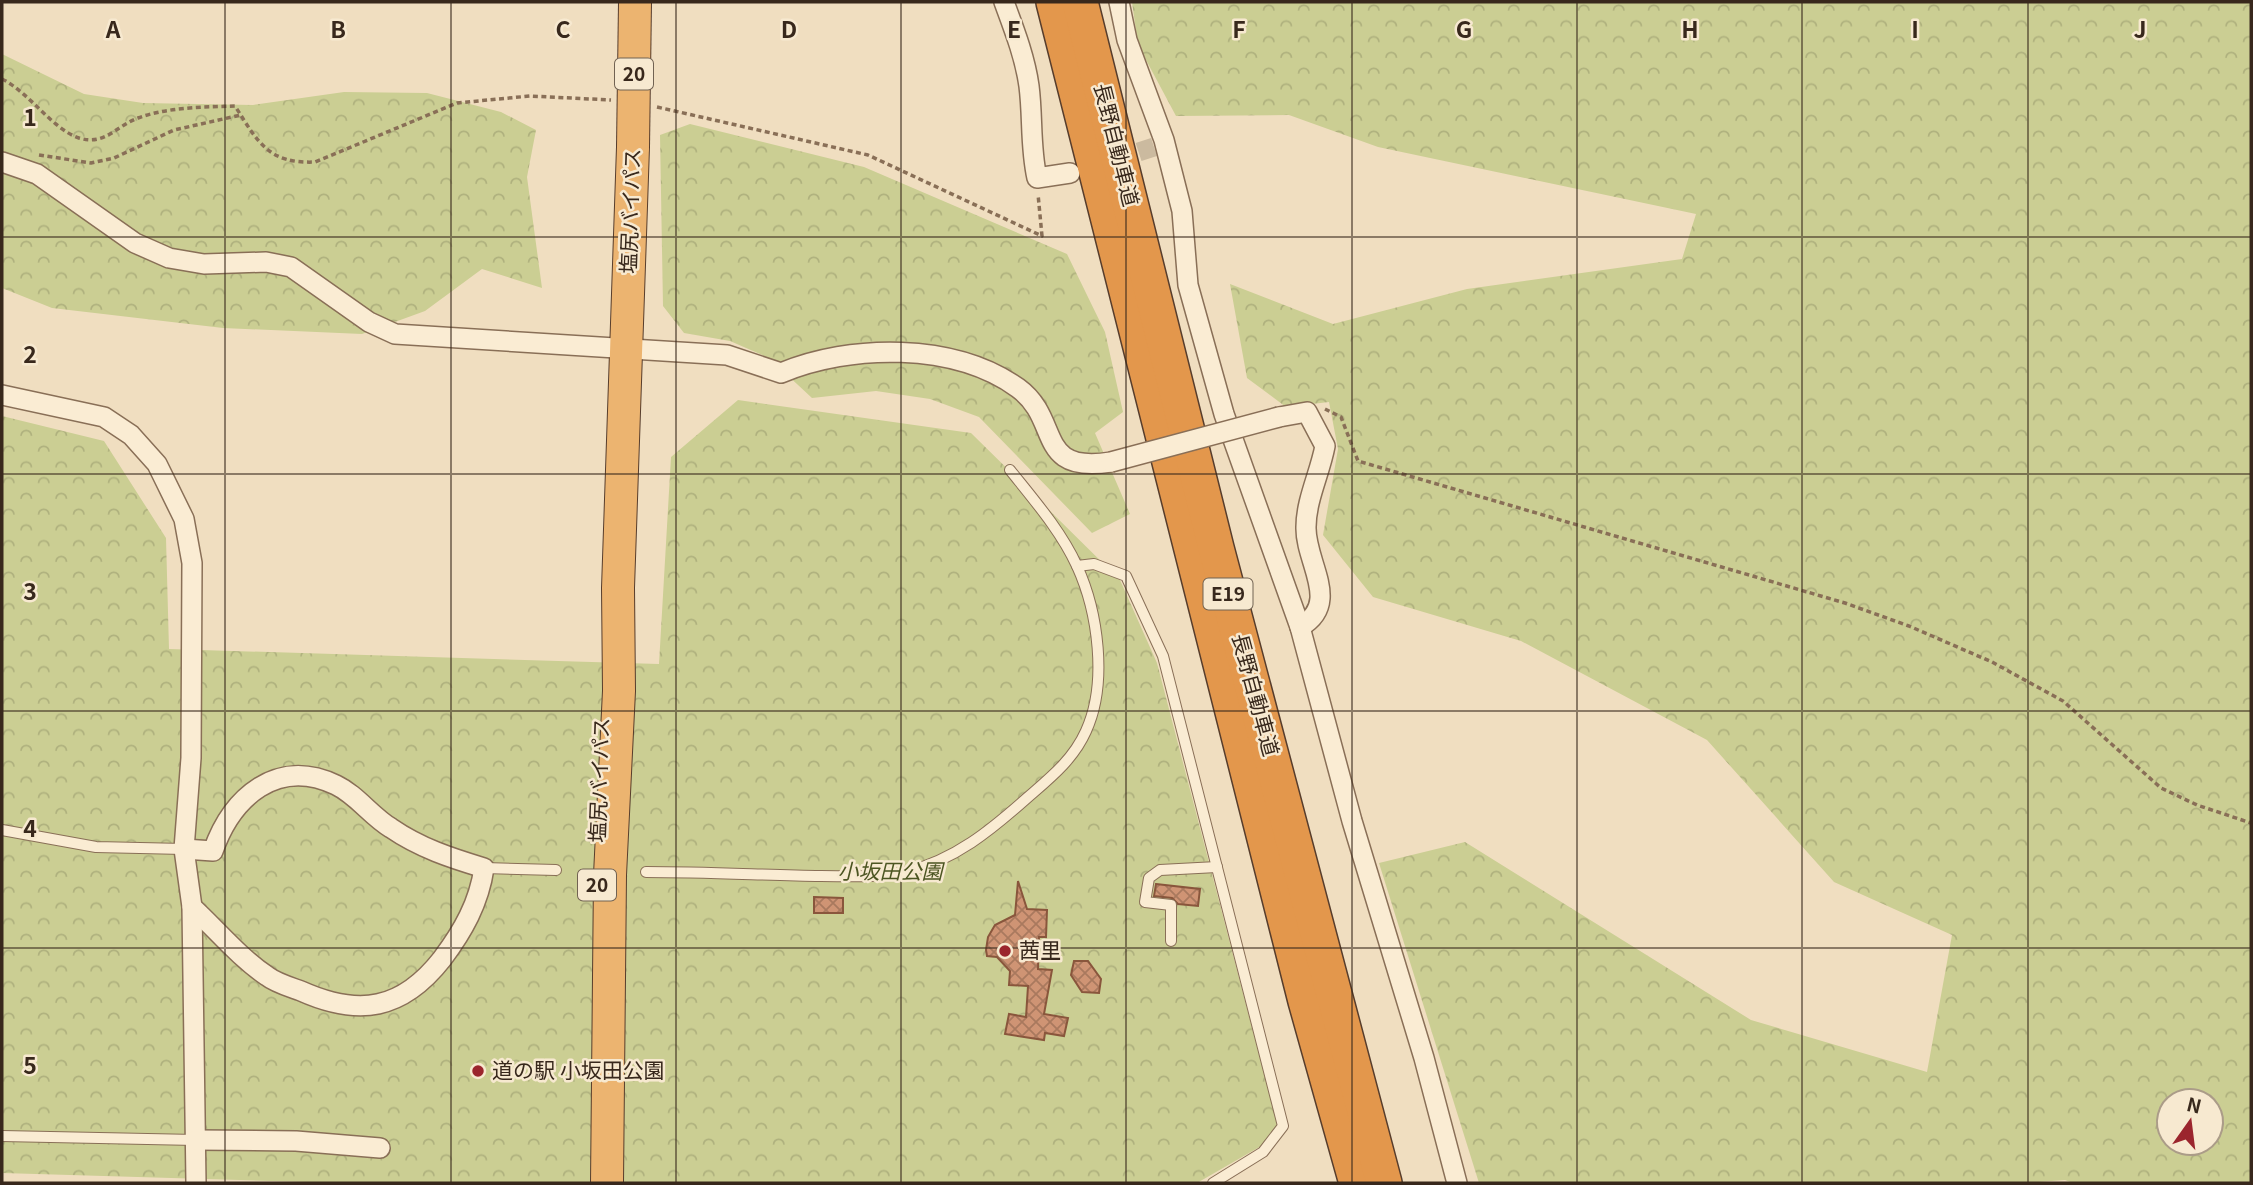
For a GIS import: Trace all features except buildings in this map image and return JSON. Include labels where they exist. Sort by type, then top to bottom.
[{"type":"highway","name":"塩尻バイパス","points":[[607,1183],[610,888],[619,691],[618,588],[633,147],[635,2]]},
{"type":"highway","name":"長野自動車道","points":[[1054,2],[1299,975],[1357,1183]]},
{"type":"highway","name":"長野自動車道","points":[[1080,2],[1216,548],[1384,1183]]},
{"type":"highway","name":"塩尻バイパス","points":[[589,1183],[604,670],[618,588]]},
{"type":"street","points":[[1004,2],[1024,58],[1030,87],[1031,153],[1037,178],[1070,173]]},
{"type":"street","points":[[1119,2],[1127,40],[1182,211],[1188,285],[1224,414],[1300,627],[1457,1183]]},
{"type":"street","points":[[10,164],[37,174],[135,243],[169,258],[204,264],[266,262],[290,267],[369,322],[395,334],[727,355],[781,373],[804,363],[860,353],[910,352],[950,360],[989,373],[1017,387],[1030,399],[1058,453],[1086,466],[1307,412],[1325,446],[1306,530],[1321,597],[1317,613],[1300,627]]},
{"type":"street","points":[[2,395],[104,417],[131,435],[157,464],[184,519],[192,563],[191,758],[184,849],[192,907],[196,1183]]},
{"type":"street","points":[[184,849],[213,850],[221,828],[239,801],[270,780],[304,774],[337,785],[388,827],[422,848],[484,868],[480,895],[456,940],[423,982],[389,1002],[352,1008],[314,997],[267,977],[192,907]]},
{"type":"street","points":[[196,1140],[296,1141],[380,1148]]},
{"type":"lane","points":[[646,872],[855,876],[905,872],[941,860],[998,825],[1055,775],[1086,731],[1093,710],[1099,660],[1095,628],[1077,566],[1058,534],[1010,470]]},
{"type":"lane","points":[[1077,566],[1094,564],[1126,576],[1163,656],[1283,1126],[1263,1152],[1213,1183]]},
{"type":"lane","points":[[2,830],[96,847],[184,849]]},
{"type":"lane","points":[[1171,941],[1171,905],[1145,902],[1149,878],[1160,870],[1217,867]]},
{"type":"lane","points":[[484,868],[556,870]]},
{"type":"lane","points":[[2,1136],[196,1140]]},
{"type":"path","points":[[2,79],[31,97],[56,123],[80,138],[105,138],[138,118],[169,111],[235,106],[254,136],[272,155],[294,163],[315,162],[457,103],[530,96],[616,101]]},
{"type":"path","points":[[651,106],[869,155],[1042,236],[1037,178]]},
{"type":"path","points":[[10,164],[40,154],[80,164],[104,161],[154,137],[241,115]]},
{"type":"path","points":[[1307,412],[1327,409],[1341,416],[1358,461],[1845,603],[1909,626],[1992,662],[2063,701],[2161,788],[2197,805],[2251,823]]},
{"type":"green space","points":[[1132,2],[2251,2],[2251,1183],[2073,1183],[2065,1180],[2026,1183],[1479,1183],[1379,863],[1465,842],[1751,1020],[1927,1072],[1952,935],[1834,882],[1707,740],[1521,641],[1373,597],[1323,535],[1338,449],[1329,402],[1286,407],[1247,378],[1230,284],[1333,324],[1467,289],[1682,259],[1696,214],[1378,147],[1289,115],[1176,116],[1138,45]]},
{"type":"green space","points":[[2,54],[84,94],[143,103],[253,105],[344,92],[427,93],[501,112],[536,130],[527,177],[542,288],[482,269],[425,311],[362,334],[223,328],[52,308],[2,288]]},
{"type":"green space","points":[[690,124],[864,167],[1067,254],[1105,332],[1123,412],[1095,433],[1130,514],[1092,533],[979,417],[930,399],[876,391],[812,398],[769,358],[730,341],[684,333],[663,306],[660,135]]},
{"type":"green space","name":"小坂田公園","points":[[738,400],[971,433],[1120,580],[1157,663],[1280,1135],[1197,1183],[341,1183],[2,1173],[2,416],[104,441],[166,538],[169,649],[659,664],[671,457]]},
{"type":"tunnel","points":[[1111,161],[1154,147]]},
{"type":"place","name":"茜里","points":[[1005,951]]},
{"type":"place","name":"道の駅 小坂田公園","points":[[478,1071]]}]
